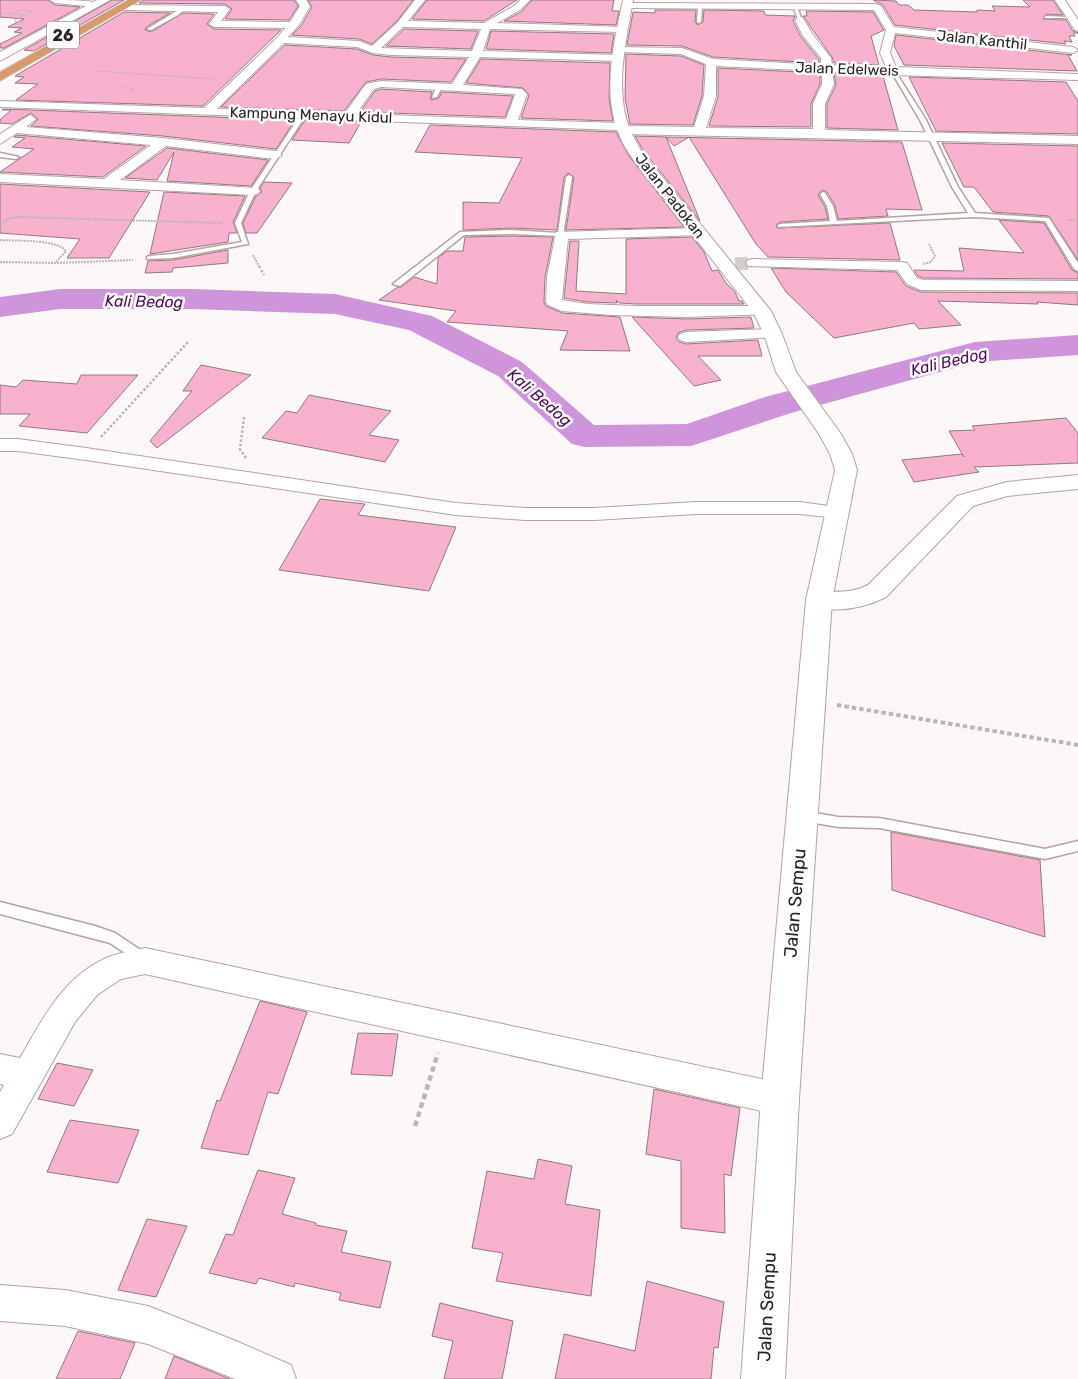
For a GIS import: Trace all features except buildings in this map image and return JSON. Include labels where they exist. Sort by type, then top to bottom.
[{"type":"highway","name":"26","points":[[0,62],[114,0]]},
{"type":"highway","points":[[0,76],[126,3],[136,0]]},
{"type":"highway","name":"26","points":[[0,70],[126,3]]},
{"type":"main road","points":[[0,57],[101,2]]},
{"type":"main road","name":"Jalan Padokan","points":[[628,2],[617,54],[616,100],[623,129],[635,152],[699,232],[729,264],[762,311],[773,334],[786,372],[830,434]]},
{"type":"main road","name":"Jalan Sempu","points":[[763,1379],[780,1099],[819,600],[846,470],[841,454],[830,434]]},
{"type":"main road","points":[[819,600],[834,602],[863,599],[877,591],[966,501],[983,493],[1017,487],[1078,482]]},
{"type":"street","points":[[55,0],[101,2]]},
{"type":"street","points":[[208,111],[294,25],[304,10],[305,6],[301,0]]},
{"type":"street","points":[[373,50],[401,24],[420,0]]},
{"type":"street","points":[[455,88],[476,55],[486,24],[517,8],[525,0]]},
{"type":"street","points":[[1060,0],[1078,28]]},
{"type":"street","points":[[628,2],[680,3],[700,6],[876,7],[891,30],[885,53],[892,72]]},
{"type":"street","points":[[126,3],[184,8],[226,9],[214,24],[294,25]]},
{"type":"street","points":[[800,20],[808,36],[826,58],[828,84],[819,104],[818,133]]},
{"type":"street","points":[[401,24],[486,24],[621,28]]},
{"type":"street","name":"Jalan Kanthil","points":[[891,30],[1073,50]]},
{"type":"street","points":[[1076,61],[1073,50],[1078,38]]},
{"type":"street","points":[[281,40],[359,44],[373,50],[476,55],[617,54]]},
{"type":"street","name":"Jalan Edelweis","points":[[617,54],[682,51],[711,62],[892,72],[1078,77]]},
{"type":"street","points":[[699,131],[710,96],[711,62]]},
{"type":"street","points":[[347,118],[370,86],[381,84],[436,92],[455,88],[521,92],[511,123]]},
{"type":"street","name":"Kampung Menayu Kidul","points":[[0,104],[511,123],[623,129],[1078,140]]},
{"type":"street","points":[[0,140],[18,130],[47,106]]},
{"type":"street","points":[[472,122],[477,109]]},
{"type":"street","points":[[18,130],[276,154]]},
{"type":"street","points":[[106,184],[163,142]]},
{"type":"street","points":[[0,178],[253,191]]},
{"type":"street","points":[[699,232],[561,234],[555,277],[554,302],[574,307],[673,312],[762,311]]},
{"type":"street","points":[[753,263],[902,266],[912,282],[921,285],[1078,286]]},
{"type":"street","points":[[686,337],[773,334]]},
{"type":"street","points":[[0,445],[86,454],[456,508],[525,514],[594,514],[696,508],[800,508],[836,512]]},
{"type":"street","points":[[0,1123],[14,1072],[86,986],[114,968],[145,961],[780,1099]]},
{"type":"street","points":[[0,1303],[65,1308],[148,1325],[223,1354],[277,1379]]},
{"type":"lane","points":[[699,22],[700,6]]},
{"type":"lane","points":[[795,6],[800,20]]},
{"type":"lane","points":[[149,29],[160,21],[172,18],[184,8]]},
{"type":"lane","points":[[1046,17],[1070,18]]},
{"type":"lane","points":[[892,72],[916,107],[932,136],[959,198],[972,215]]},
{"type":"lane","points":[[149,258],[246,244],[238,223],[253,191],[303,115]]},
{"type":"lane","points":[[0,155],[16,156]]},
{"type":"lane","points":[[397,284],[462,233],[512,232],[561,234],[569,177]]},
{"type":"lane","points":[[823,194],[830,206],[834,223]]},
{"type":"lane","points":[[780,226],[972,215],[1047,219],[1078,269]]},
{"type":"lane","points":[[802,816],[838,822],[879,823],[1045,854],[1078,846]]},
{"type":"lane","points":[[0,908],[95,932],[115,939],[145,961]]},
{"type":"path","points":[[9,14],[21,10],[32,11],[24,15]]},
{"type":"path","points":[[98,71],[240,80]]},
{"type":"path","points":[[0,225],[8,219],[17,217],[238,223]]},
{"type":"path","points":[[0,240],[50,243],[63,247],[66,251],[56,263]]},
{"type":"path","points":[[246,244],[264,275]]},
{"type":"path","points":[[0,262],[56,263],[149,258]]},
{"type":"path","points":[[86,454],[188,342]]},
{"type":"path","points":[[244,416],[240,449],[260,480]]},
{"type":"path","points":[[810,701],[1078,745]]},
{"type":"path","points":[[414,1126],[447,1027]]},
{"type":"waterway","name":"Kali Bedog","points":[[0,307],[60,299],[193,299],[335,304],[420,323],[510,369],[585,436],[691,435],[778,405],[975,352],[1078,345]]},
{"type":"tunnel","points":[[735,264],[753,263]]}]
